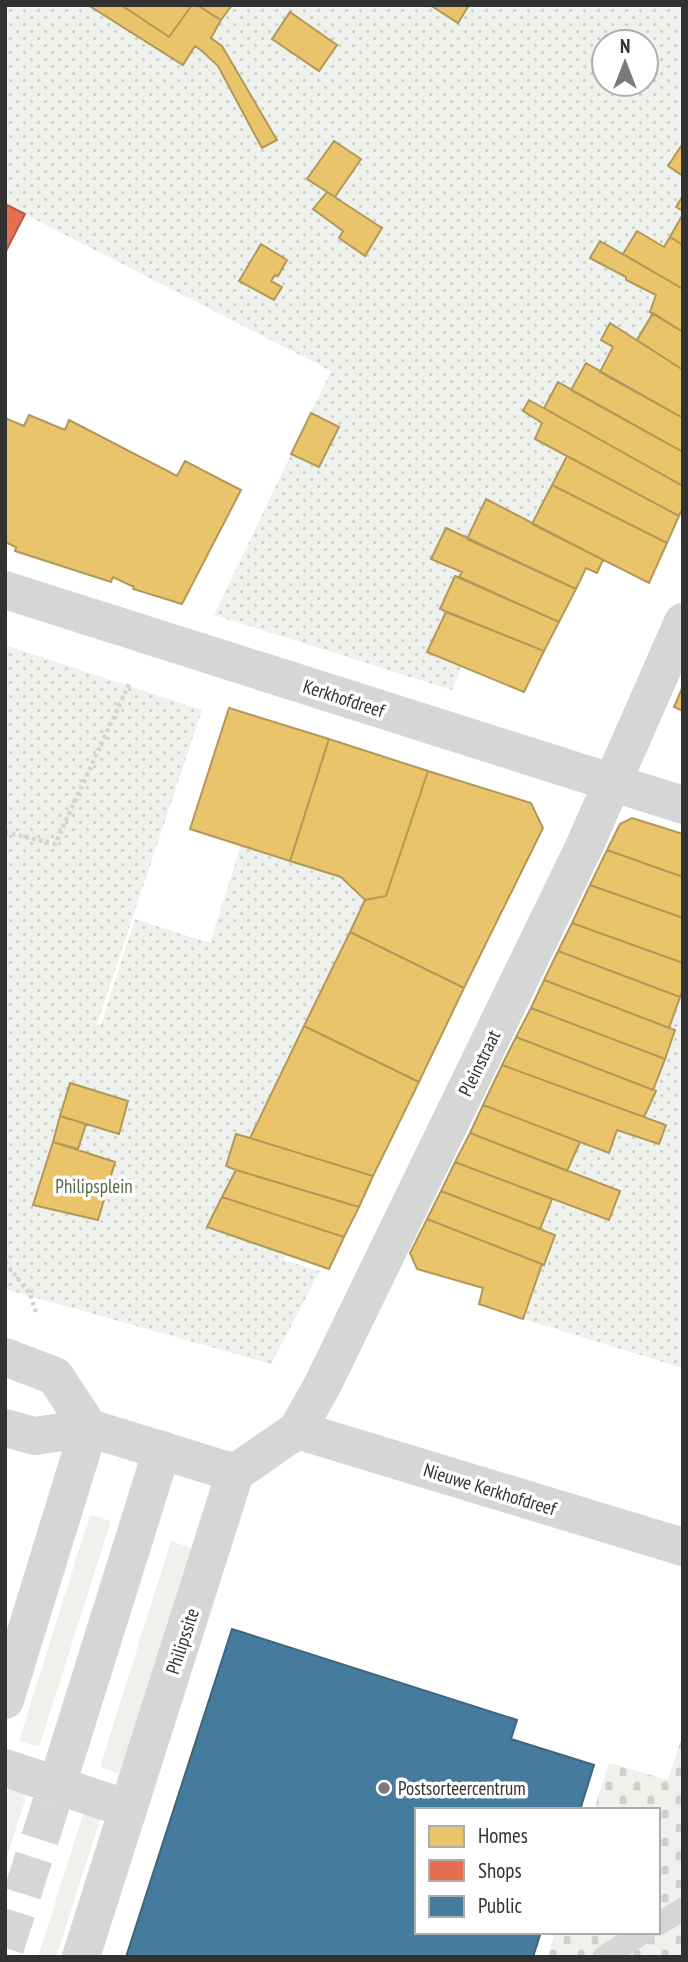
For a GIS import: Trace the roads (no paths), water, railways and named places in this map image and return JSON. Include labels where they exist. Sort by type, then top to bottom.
[{"type":"street","name":"Kerkhofdreef","points":[[5,590],[683,805]]},
{"type":"street","name":"Pleinstraat","points":[[235,1473],[297,1430],[323,1384],[613,783],[683,622]]},
{"type":"street","points":[[5,1357],[55,1376],[89,1427]]},
{"type":"street","points":[[5,1700],[89,1427]]},
{"type":"street","points":[[5,1428],[35,1436],[89,1427],[235,1473]]},
{"type":"street","name":"Nieuwe Kerkhofdreef","points":[[297,1430],[683,1547]]},
{"type":"street","points":[[57,1785],[162,1450]]},
{"type":"street","name":"Philipssite","points":[[81,1957],[235,1473]]},
{"type":"street","points":[[5,1768],[128,1809]]},
{"type":"lane","points":[[660,1923],[683,1909]]},
{"type":"lane","points":[[604,1957],[641,1934]]},
{"type":"tunnel","points":[[5,1948],[57,1785]]},
{"type":"place","name":"Postsorteercentrum","points":[[384,1788]]},
{"type":"park label","name":"Philipsplein","points":[[94,1186]]}]
